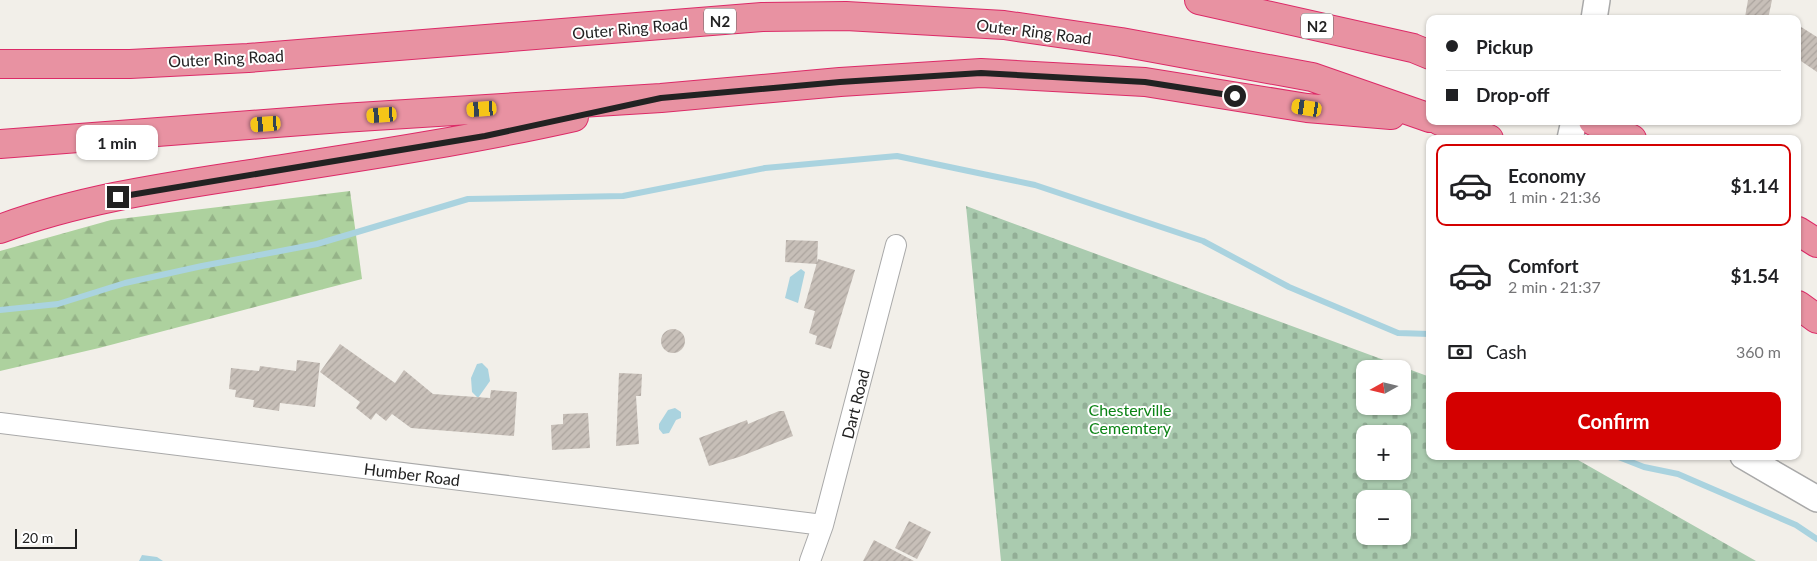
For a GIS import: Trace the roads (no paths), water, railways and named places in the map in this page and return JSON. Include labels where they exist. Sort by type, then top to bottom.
[{"type":"highway","name":"N2","points":[[1202,0],[1426,53]]},
{"type":"highway","name":"Outer Ring Road","points":[[0,64],[130,64],[248,58],[762,17],[846,16],[1004,25],[1121,42],[1312,77],[1426,117]]},
{"type":"highway","points":[[0,144],[342,118],[661,98],[840,82],[981,73],[1145,82],[1307,108],[1426,118]]},
{"type":"highway","points":[[0,229],[25,220],[137,192],[485,136],[661,98]]},
{"type":"highway","points":[[1451,125],[1478,135]]},
{"type":"highway","points":[[1602,125],[1623,135]]},
{"type":"highway","points":[[1801,233],[1817,243]]},
{"type":"highway","points":[[1801,308],[1817,319]]},
{"type":"street","points":[[1595,15],[1597,0]]},
{"type":"street","name":"Dart Road","points":[[810,561],[823,525],[896,245]]},
{"type":"street","name":"Humber Road","points":[[0,423],[823,525]]},
{"type":"street","points":[[1750,460],[1817,499]]},
{"type":"water","points":[[801,269],[805,272],[798,303],[785,298],[790,277]]},
{"type":"water","points":[[482,363],[488,369],[490,381],[478,398],[472,392],[471,378],[477,364]]},
{"type":"water","points":[[675,408],[681,412],[681,418],[676,420],[669,433],[663,434],[659,429],[659,424],[668,410]]},
{"type":"water","points":[[142,555],[157,557],[163,561],[139,561]]},
{"type":"waterway","points":[[0,310],[58,304],[125,283],[317,244],[468,199],[623,196],[765,168],[897,156],[1035,185],[1203,241],[1289,287],[1398,333],[1426,334]]},
{"type":"waterway","points":[[1626,460],[1644,467],[1678,474],[1796,525],[1817,539]]},
{"type":"park label","name":"Chesterville Cememtery","points":[[1130,418]]}]
